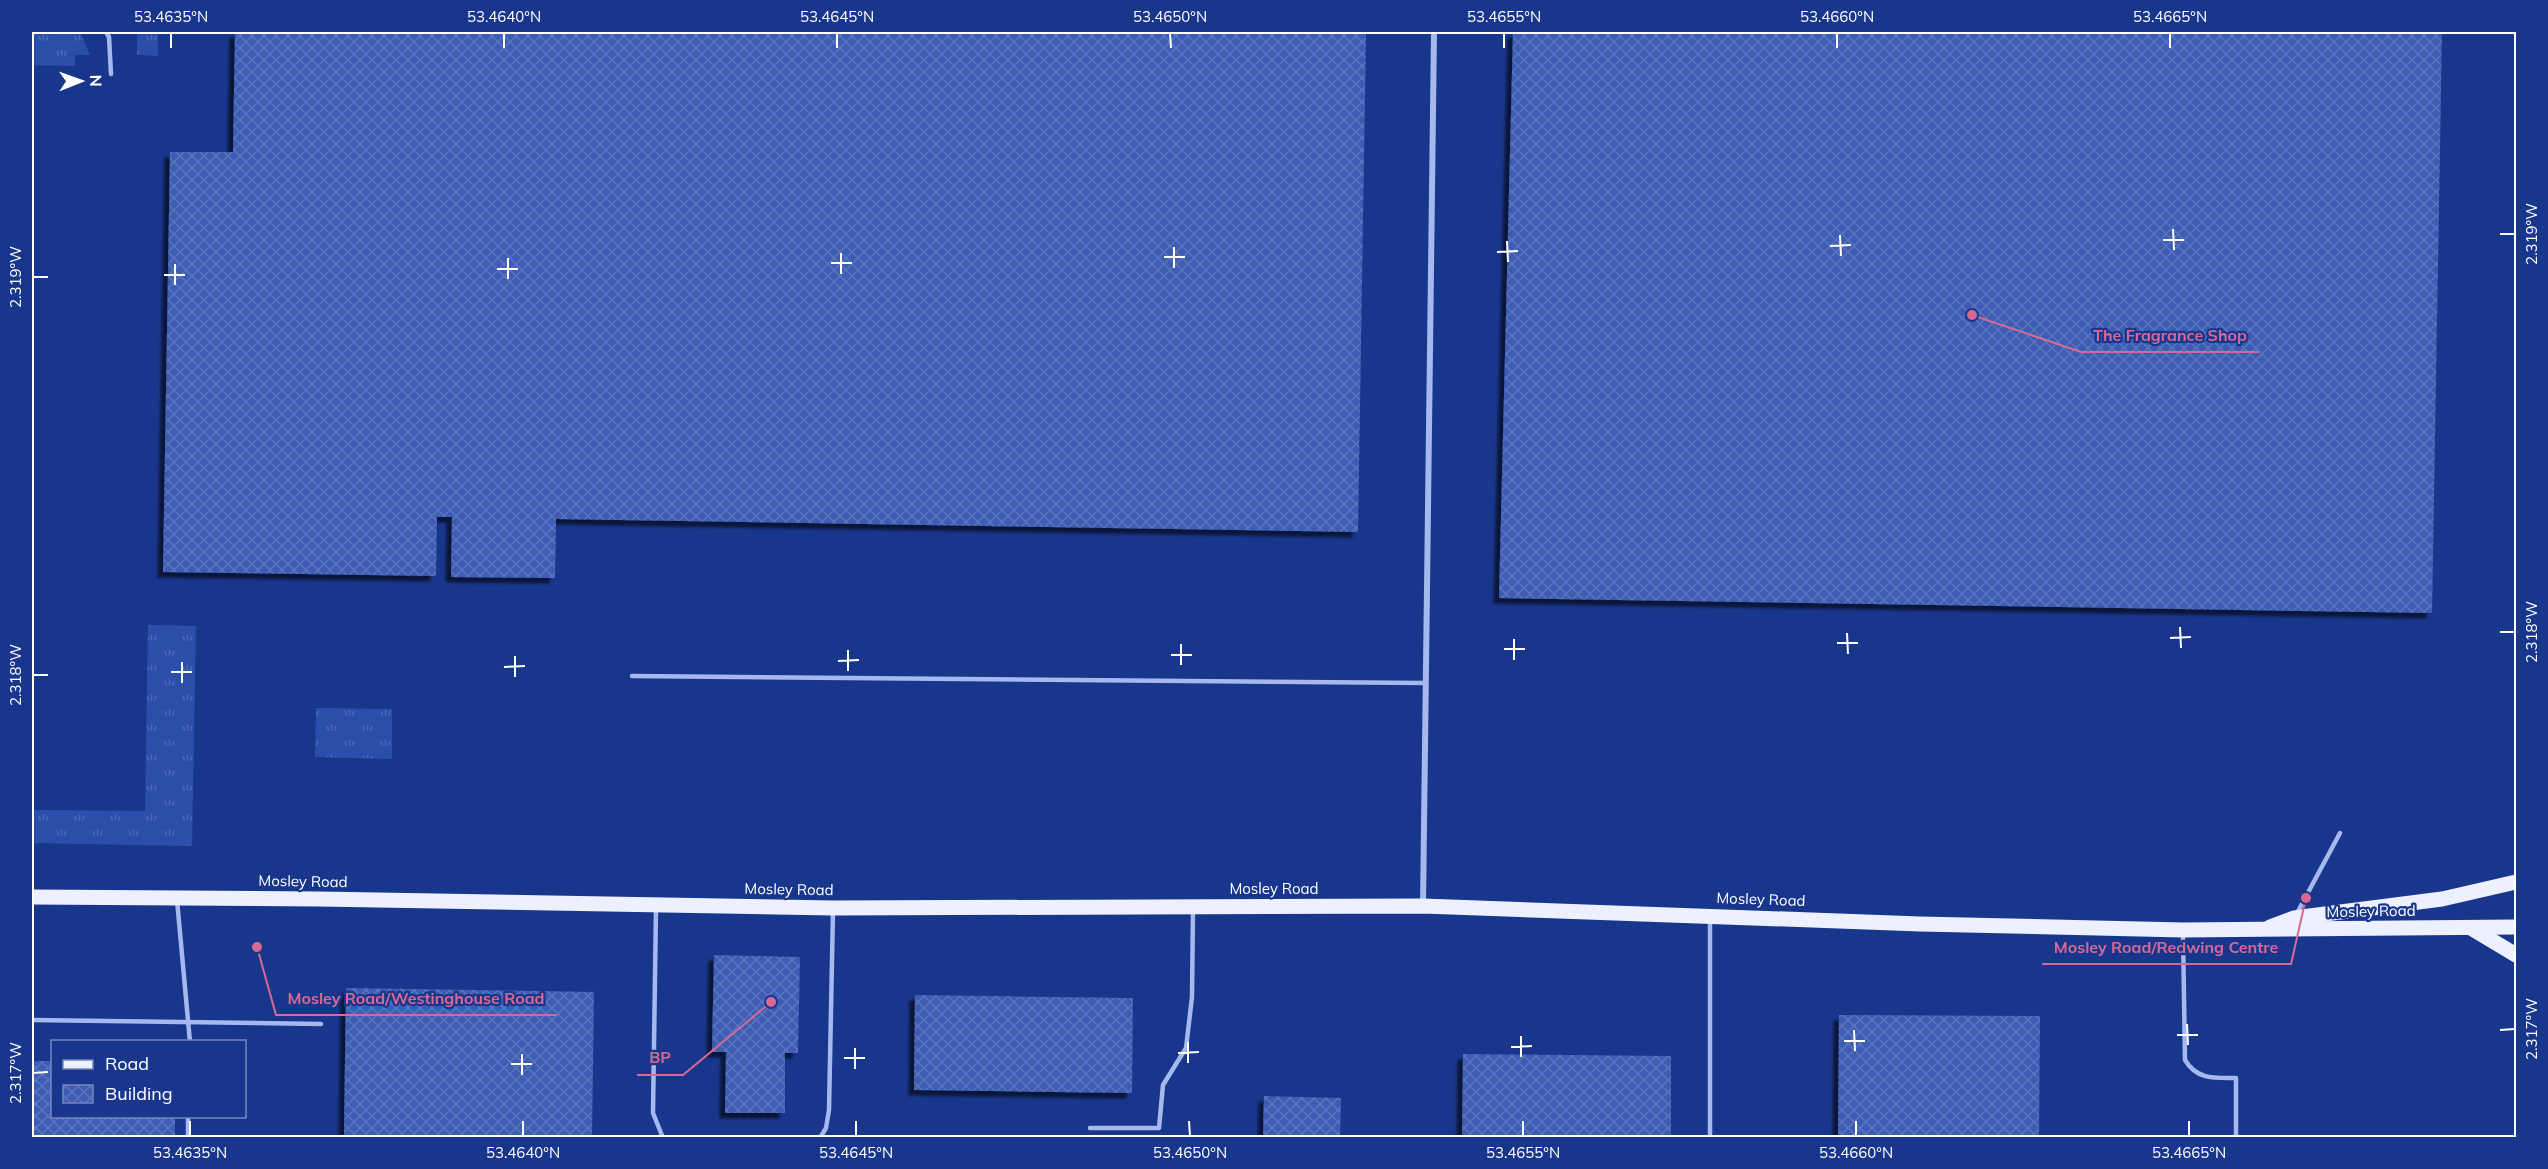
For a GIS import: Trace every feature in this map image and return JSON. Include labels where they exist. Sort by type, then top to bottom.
[{"type":"main road","points":[[2259,931],[2294,918],[2442,899],[2517,882]]},
{"type":"main road","name":"Mosley Road","points":[[32,897],[177,897],[833,908],[1423,906],[1920,924],[2183,930],[2517,927]]},
{"type":"main road","points":[[2471,928],[2517,956]]},
{"type":"street","points":[[1423,906],[1434,32]]},
{"type":"lane","points":[[106,32],[109,37],[111,74]]},
{"type":"lane","points":[[632,676],[1425,683]]},
{"type":"lane","points":[[2294,918],[2340,833]]},
{"type":"lane","points":[[177,897],[190,1022],[189,1040]]},
{"type":"lane","points":[[656,905],[653,1113],[663,1137]]},
{"type":"lane","points":[[1090,1128],[1159,1128],[1163,1085],[1186,1048],[1192,997],[1194,906]]},
{"type":"lane","points":[[820,1137],[826,1128],[829,1110],[833,908]]},
{"type":"lane","points":[[1710,915],[1710,1137]]},
{"type":"lane","points":[[2183,930],[2185,1060],[2191,1070],[2199,1076],[2236,1078],[2236,1137]]},
{"type":"lane","points":[[32,1020],[321,1024]]},
{"type":"lane","points":[[188,1118],[188,1137]]},
{"type":"green space","points":[[32,32],[80,32],[90,55],[75,55],[75,66],[32,65]]},
{"type":"green space","points":[[137,32],[158,32],[158,56],[137,55]]},
{"type":"green space","points":[[148,625],[196,626],[192,846],[32,843],[32,810],[145,811]]},
{"type":"green space","points":[[316,708],[392,709],[392,759],[315,757]]},
{"type":"building","points":[[235,32],[1366,32],[1358,532],[556,519],[555,578],[451,577],[452,517],[437,517],[436,576],[163,572],[170,152],[233,152]]},
{"type":"building","points":[[1513,32],[2442,32],[2432,613],[1499,598]]},
{"type":"building","points":[[714,955],[800,957],[798,1053],[785,1053],[785,1113],[725,1113],[726,1052],[712,1052]]},
{"type":"building","points":[[346,988],[594,992],[592,1138],[344,1138]]},
{"type":"building","points":[[915,995],[1133,998],[1132,1093],[914,1090]]},
{"type":"building","points":[[1839,1015],[2040,1016],[2039,1138],[1838,1138]]},
{"type":"building","points":[[1463,1054],[1671,1056],[1671,1138],[1462,1138]]},
{"type":"building","points":[[32,1061],[51,1061],[51,1118],[175,1118],[175,1138],[32,1138]]},
{"type":"building","points":[[1264,1096],[1341,1098],[1340,1138],[1263,1138]]},
{"type":"place","name":"The Fragrance Shop","points":[[1972,315]]},
{"type":"place","name":"Mosley Road/Redwing Centre","points":[[2306,898]]},
{"type":"place","name":"Mosley Road/Westinghouse Road","points":[[257,947]]},
{"type":"place","name":"BP","points":[[771,1002]]}]
